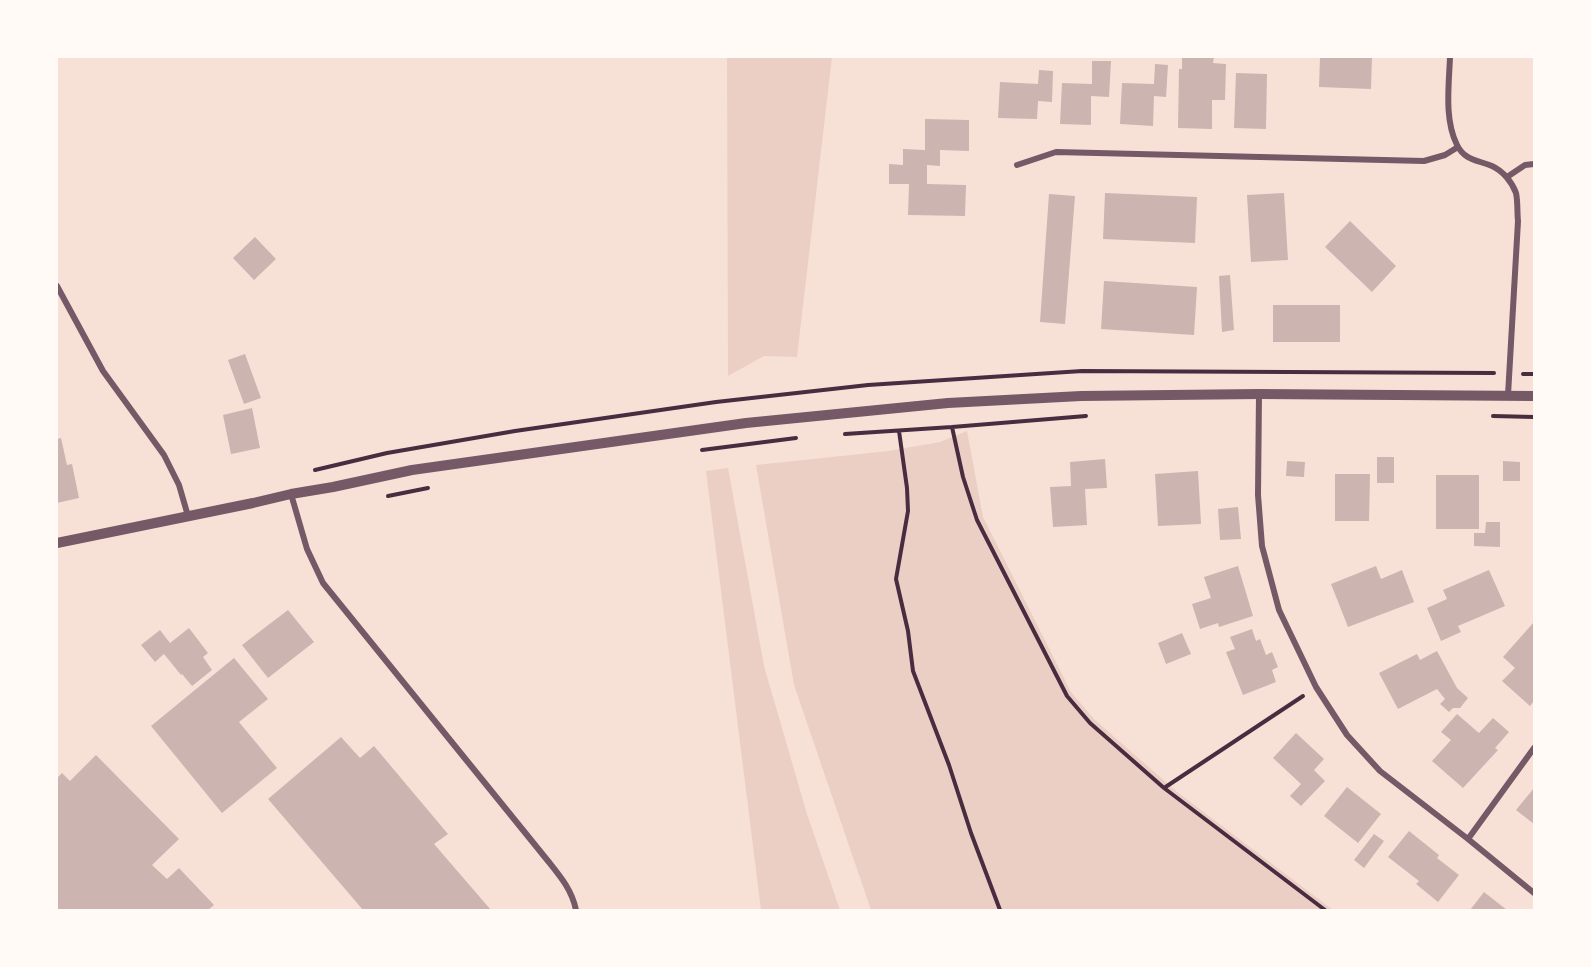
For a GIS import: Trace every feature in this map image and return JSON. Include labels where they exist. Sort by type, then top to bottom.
[{"type":"street","points":[[1450,57],[1451,128],[1458,147],[1472,160],[1492,166],[1507,177],[1516,193],[1518,221],[1508,395]]},
{"type":"street","points":[[1017,165],[1056,152],[1424,161],[1445,155],[1458,147]]},
{"type":"street","points":[[1507,177],[1525,165],[1534,164]]},
{"type":"street","points":[[57,286],[103,371],[164,455],[179,485],[188,516]]},
{"type":"street","points":[[1259,394],[1258,495],[1262,546],[1280,610],[1316,687],[1347,735],[1380,771],[1534,893]]},
{"type":"street","points":[[57,543],[412,470],[758,422],[948,404],[1081,396],[1259,394],[1534,396]]},
{"type":"street","points":[[291,494],[307,549],[323,583],[568,886],[576,910]]},
{"type":"street","points":[[1468,839],[1534,748]]},
{"type":"path","points":[[843,434],[1096,416]]},
{"type":"path","points":[[1488,416],[1534,417]]},
{"type":"path","points":[[952,427],[963,477],[977,520],[1067,696],[1090,723],[1164,788],[1325,910]]},
{"type":"path","points":[[899,431],[908,512],[896,579],[908,631],[914,672],[1000,910]]},
{"type":"path","points":[[701,450],[807,437]]},
{"type":"path","points":[[385,497],[429,488]]},
{"type":"path","points":[[1164,788],[1316,687]]},
{"type":"shaded area","points":[[727,57],[832,57],[797,357],[764,356],[728,376]]},
{"type":"shaded area","points":[[967,431],[983,517],[1071,692],[1094,719],[1176,791],[1333,910],[871,910],[794,685],[756,465],[888,451],[940,442]]},
{"type":"shaded area","points":[[728,468],[764,666],[807,814],[840,910],[761,910],[706,471]]},
{"type":"building","points":[[1182,57],[1214,57],[1213,63],[1226,64],[1225,100],[1212,100],[1212,129],[1178,128],[1179,69],[1182,69]]},
{"type":"building","points":[[1320,57],[1372,57],[1371,89],[1319,87]]},
{"type":"building","points":[[1092,61],[1111,61],[1109,97],[1091,96],[1091,125],[1060,124],[1062,83],[1092,84]]},
{"type":"building","points":[[1155,64],[1168,65],[1166,97],[1154,96],[1153,126],[1120,124],[1122,83],[1154,84]]},
{"type":"building","points":[[1039,70],[1053,71],[1052,102],[1038,101],[1037,119],[998,118],[1000,82],[1038,84]]},
{"type":"building","points":[[1236,73],[1267,74],[1266,129],[1234,128]]},
{"type":"building","points":[[925,119],[969,120],[969,151],[940,150],[940,166],[927,165],[927,184],[966,185],[965,216],[908,215],[909,184],[889,184],[889,164],[903,165],[903,149],[925,150]]},
{"type":"building","points":[[1105,193],[1197,197],[1195,243],[1103,239]]},
{"type":"building","points":[[1284,193],[1288,260],[1251,262],[1247,195]]},
{"type":"building","points":[[1049,194],[1075,196],[1065,324],[1040,322]]},
{"type":"building","points":[[1350,221],[1396,266],[1372,292],[1325,247]]},
{"type":"building","points":[[255,237],[276,259],[254,280],[233,258]]},
{"type":"building","points":[[1230,275],[1234,330],[1222,332],[1219,276]]},
{"type":"building","points":[[1104,281],[1197,287],[1194,335],[1101,329]]},
{"type":"building","points":[[1273,305],[1340,305],[1340,342],[1273,342]]},
{"type":"building","points":[[245,354],[261,398],[244,404],[228,360]]},
{"type":"building","points":[[252,408],[260,448],[231,454],[223,415]]},
{"type":"building","points":[[61,438],[67,465],[72,464],[79,498],[57,503],[57,439]]},
{"type":"building","points":[[1377,457],[1394,457],[1394,483],[1377,483]]},
{"type":"building","points":[[1105,459],[1107,488],[1085,489],[1087,525],[1053,527],[1050,487],[1071,486],[1070,462]]},
{"type":"building","points":[[1287,461],[1305,462],[1304,477],[1286,476]]},
{"type":"building","points":[[1503,461],[1520,462],[1520,481],[1503,481]]},
{"type":"building","points":[[1198,471],[1201,524],[1158,526],[1155,474]]},
{"type":"building","points":[[1335,474],[1370,474],[1369,521],[1335,521]]},
{"type":"building","points":[[1436,475],[1479,475],[1479,529],[1436,529]]},
{"type":"building","points":[[1238,507],[1241,539],[1220,540],[1218,509]]},
{"type":"building","points":[[1486,522],[1500,522],[1500,547],[1474,546],[1474,533],[1485,533]]},
{"type":"building","points":[[1238,566],[1253,616],[1219,627],[1218,623],[1200,629],[1192,604],[1211,598],[1204,577]]},
{"type":"building","points":[[1376,566],[1381,579],[1402,570],[1414,602],[1348,627],[1331,584]]},
{"type":"building","points":[[1489,570],[1505,606],[1458,626],[1461,632],[1441,641],[1427,608],[1447,599],[1443,590]]},
{"type":"building","points":[[288,610],[314,642],[268,678],[242,645]]},
{"type":"building","points":[[1534,622],[1534,701],[1530,706],[1502,681],[1515,668],[1503,657]]},
{"type":"building","points":[[189,628],[208,653],[203,657],[212,670],[192,686],[164,654],[155,662],[141,645],[160,630],[170,643]]},
{"type":"building","points":[[1252,629],[1256,641],[1260,639],[1266,655],[1272,652],[1278,667],[1272,670],[1276,682],[1243,695],[1226,652],[1235,649],[1230,637]]},
{"type":"building","points":[[1182,633],[1191,654],[1166,664],[1158,643]]},
{"type":"building","points":[[1437,651],[1457,688],[1468,698],[1460,708],[1453,708],[1449,712],[1440,704],[1445,699],[1437,689],[1398,709],[1379,673],[1417,654],[1420,660]]},
{"type":"building","points":[[234,658],[268,699],[239,722],[277,768],[222,813],[151,726]]},
{"type":"building","points":[[1457,714],[1479,733],[1493,718],[1509,732],[1495,748],[1498,750],[1463,788],[1432,761],[1451,740],[1441,732]]},
{"type":"building","points":[[1296,733],[1324,759],[1314,770],[1325,781],[1301,806],[1290,796],[1301,784],[1273,758]]},
{"type":"building","points":[[341,737],[360,758],[374,746],[448,834],[434,844],[491,910],[363,910],[268,799]]},
{"type":"building","points":[[96,755],[179,839],[152,865],[167,879],[179,868],[214,905],[208,910],[57,910],[57,778],[62,773],[70,781]]},
{"type":"building","points":[[1347,787],[1381,814],[1358,843],[1324,816]]},
{"type":"building","points":[[1534,788],[1534,824],[1516,810]]},
{"type":"building","points":[[1409,831],[1439,855],[1437,858],[1459,875],[1438,902],[1416,884],[1419,881],[1388,857]]},
{"type":"building","points":[[1374,834],[1384,841],[1364,868],[1354,860]]},
{"type":"building","points":[[1484,892],[1507,910],[1470,910]]}]
